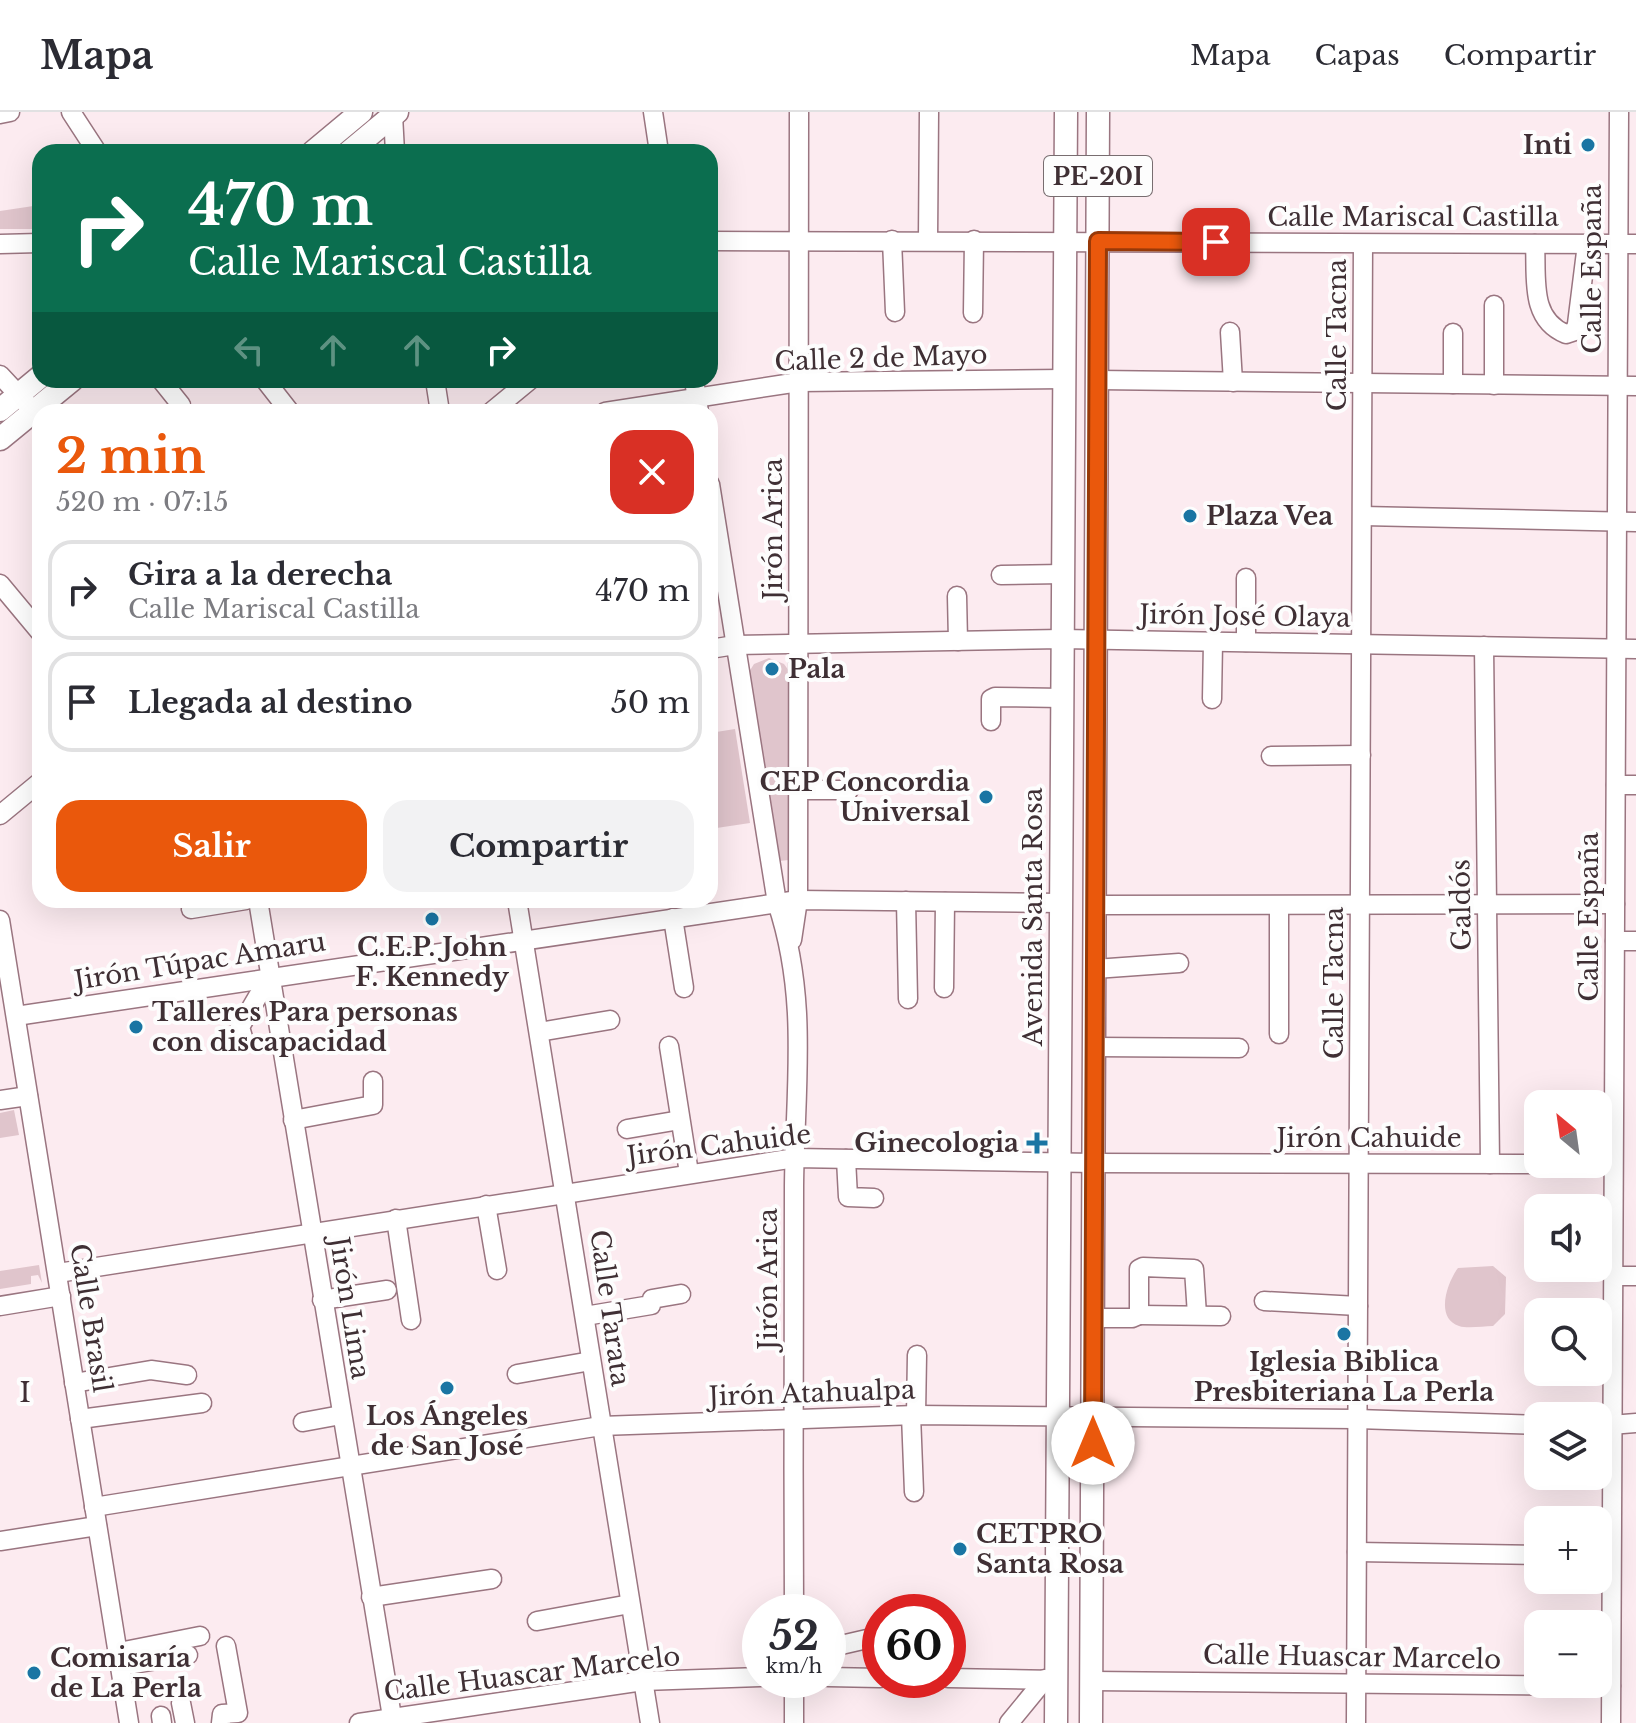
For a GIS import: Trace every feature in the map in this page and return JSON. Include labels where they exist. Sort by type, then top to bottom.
[{"type":"main road","points":[[323,144],[361,112]]},
{"type":"main road","name":"Avenida Santa Rosa","points":[[1056,1723],[1051,1680],[1057,1416],[1066,112]]},
{"type":"main road","name":"PE-20I","points":[[1091,1723],[1098,112]]},
{"type":"main road","points":[[358,144],[394,113]]},
{"type":"main road","points":[[8,403],[32,384]]},
{"type":"main road","points":[[47,404],[64,388]]},
{"type":"main road","points":[[0,439],[32,417]]},
{"type":"street","points":[[0,114],[10,112]]},
{"type":"street","points":[[71,112],[92,144]]},
{"type":"street","points":[[653,112],[658,144]]},
{"type":"street","name":"Jirón Arica","points":[[791,946],[798,900],[799,112]]},
{"type":"street","points":[[928,239],[929,112]]},
{"type":"street","name":"Calle España","points":[[1609,1090],[1615,941],[1616,648],[1626,521],[1627,244],[1619,112]]},
{"type":"street","points":[[394,113],[395,144]]},
{"type":"street","name":"Calle Mariscal Castilla","points":[[718,241],[928,239],[1627,244]]},
{"type":"street","points":[[892,240],[895,312]]},
{"type":"street","points":[[973,313],[974,240]]},
{"type":"street","points":[[0,244],[32,243]]},
{"type":"street","name":"Calle Tacna","points":[[1356,1723],[1363,244]]},
{"type":"street","points":[[1535,244],[1537,304],[1549,322],[1566,334],[1575,331],[1577,324],[1587,244]]},
{"type":"street","points":[[1494,305],[1494,385]]},
{"type":"street","points":[[1230,332],[1233,382]]},
{"type":"street","points":[[1453,333],[1453,384]]},
{"type":"street","points":[[0,375],[8,403],[32,411]]},
{"type":"street","name":"Calle 2 de Mayo","points":[[654,404],[799,382],[1064,379]]},
{"type":"street","points":[[1097,380],[1627,386]]},
{"type":"street","points":[[167,388],[180,404]]},
{"type":"street","points":[[271,388],[284,404]]},
{"type":"street","points":[[501,404],[520,388]]},
{"type":"street","points":[[1363,516],[1626,521]]},
{"type":"street","name":"Jirón Arica","points":[[718,536],[777,903],[791,946],[799,1029],[795,1158],[794,1594]]},
{"type":"street","points":[[1001,575],[1063,574]]},
{"type":"street","points":[[1246,578],[1246,642]]},
{"type":"street","points":[[0,584],[32,622]]},
{"type":"street","points":[[957,596],[958,641]]},
{"type":"street","name":"Jirón José Olaya","points":[[718,648],[1062,639],[1636,649]]},
{"type":"street","points":[[1212,699],[1213,642]]},
{"type":"street","name":"Galdós","points":[[1484,646],[1490,1164]]},
{"type":"street","points":[[991,721],[991,699],[995,697],[1062,698]]},
{"type":"street","points":[[1271,756],[1361,755]]},
{"type":"street","points":[[1616,785],[1636,785]]},
{"type":"street","points":[[0,815],[32,789]]},
{"type":"street","points":[[798,790],[849,790]]},
{"type":"street","name":"Jirón Túpac Amaru","points":[[16,1016],[270,981],[798,900],[1061,903]]},
{"type":"street","points":[[906,901],[908,999]]},
{"type":"street","points":[[944,988],[945,902]]},
{"type":"street","points":[[1095,905],[1615,904]]},
{"type":"street","points":[[1279,906],[1279,1034]]},
{"type":"street","points":[[191,909],[197,908]]},
{"type":"street","name":"Jirón Lima","points":[[259,908],[393,1720]]},
{"type":"street","name":"Calle Tarata","points":[[518,908],[650,1723]]},
{"type":"street","points":[[673,918],[684,988]]},
{"type":"street","name":"Calle Brasil","points":[[0,920],[129,1723]]},
{"type":"street","points":[[1615,941],[1636,941]]},
{"type":"street","points":[[1095,969],[1179,963]]},
{"type":"street","points":[[244,1041],[240,1027],[270,981]]},
{"type":"street","points":[[539,1032],[610,1020]]},
{"type":"street","points":[[669,1046],[689,1173]]},
{"type":"street","points":[[1095,1047],[1239,1048]]},
{"type":"street","points":[[293,1120],[373,1105],[373,1081]]},
{"type":"street","points":[[0,1100],[28,1096]]},
{"type":"street","points":[[627,1129],[680,1120]]},
{"type":"street","name":"Jirón Cahuide","points":[[58,1273],[795,1158],[1094,1163],[1524,1164]]},
{"type":"street","points":[[846,1159],[848,1197],[874,1198]]},
{"type":"street","name":"Calle España","points":[[1607,1178],[1613,1276],[1607,1402]]},
{"type":"street","points":[[486,1205],[497,1270]]},
{"type":"street","points":[[396,1219],[411,1320]]},
{"type":"street","points":[[1139,1315],[1139,1269],[1191,1267],[1197,1315]]},
{"type":"street","points":[[1613,1276],[1636,1276]]},
{"type":"street","points":[[322,1300],[387,1290]]},
{"type":"street","points":[[585,1316],[651,1305],[652,1299],[681,1294]]},
{"type":"street","points":[[0,1306],[61,1296]]},
{"type":"street","points":[[1264,1301],[1358,1306]]},
{"type":"street","points":[[1093,1318],[1221,1316]]},
{"type":"street","points":[[914,1492],[917,1355]]},
{"type":"street","points":[[517,1374],[591,1361]]},
{"type":"street","points":[[74,1383],[151,1370],[187,1375]]},
{"type":"street","points":[[80,1419],[202,1403]]},
{"type":"street","points":[[303,1422],[341,1415]]},
{"type":"street","name":"Jirón Atahualpa","points":[[0,1541],[96,1516],[349,1467],[601,1426],[914,1415],[1357,1419],[1524,1425]]},
{"type":"street","points":[[1612,1425],[1636,1423]]},
{"type":"street","points":[[1357,1552],[1524,1555]]},
{"type":"street","points":[[371,1597],[492,1579]]},
{"type":"street","points":[[537,1621],[630,1604]]},
{"type":"street","points":[[120,1659],[200,1636]]},
{"type":"street","points":[[221,1723],[222,1714],[238,1713],[226,1646]]},
{"type":"street","points":[[120,1659],[188,1655]]},
{"type":"street","name":"Calle Huascar Marcelo","points":[[359,1723],[643,1681],[742,1678]]},
{"type":"street","points":[[966,1678],[1051,1680]]},
{"type":"street","points":[[1009,1723],[1051,1680]]},
{"type":"street","name":"Calle Huascar Marcelo","points":[[1092,1681],[1524,1685]]},
{"type":"street","points":[[794,1698],[794,1723]]},
{"type":"street","name":"Calle España","points":[[1611,1698],[1611,1723]]},
{"type":"street","points":[[181,1703],[185,1723]]},
{"type":"shaded area","points":[[32,206],[32,229],[0,229],[0,211]]},
{"type":"shaded area","points":[[769,658],[784,664],[789,671],[789,860],[779,861],[749,672],[754,664]]},
{"type":"shaded area","points":[[735,729],[750,823],[718,828],[718,732]]},
{"type":"shaded area","points":[[14,1110],[19,1135],[0,1138],[0,1113]]},
{"type":"shaded area","points":[[39,1265],[42,1283],[38,1275],[31,1276],[31,1284],[0,1289],[0,1271]]},
{"type":"shaded area","points":[[1493,1266],[1506,1277],[1505,1314],[1493,1326],[1463,1327],[1451,1322],[1445,1299],[1458,1268]]},
{"type":"place","name":"Inti","points":[[1588,145]]},
{"type":"place","name":"Plaza Vea","points":[[1190,516]]},
{"type":"place","name":"Pala","points":[[772,669]]},
{"type":"place","name":"CEP Concordia Universal","points":[[986,797]]},
{"type":"place","name":"C.E.P. John F. Kennedy","points":[[432,919]]},
{"type":"place","name":"Talleres Para personas con discapacidad","points":[[136,1027]]},
{"type":"place","name":"Ginecologia","points":[[1037,1143]]},
{"type":"place","name":"Iglesia Biblica Presbiteriana La Perla","points":[[1344,1334]]},
{"type":"place","name":"Los Ángeles de San José","points":[[447,1388]]},
{"type":"place","name":"CETPRO Santa Rosa","points":[[960,1549]]},
{"type":"place","name":"Comisaría de La Perla","points":[[34,1673]]},
{"type":"district","name":"I","points":[[26,1392]]},
{"type":"route","points":[[1093,1443],[1098,241],[1216,242]]}]
